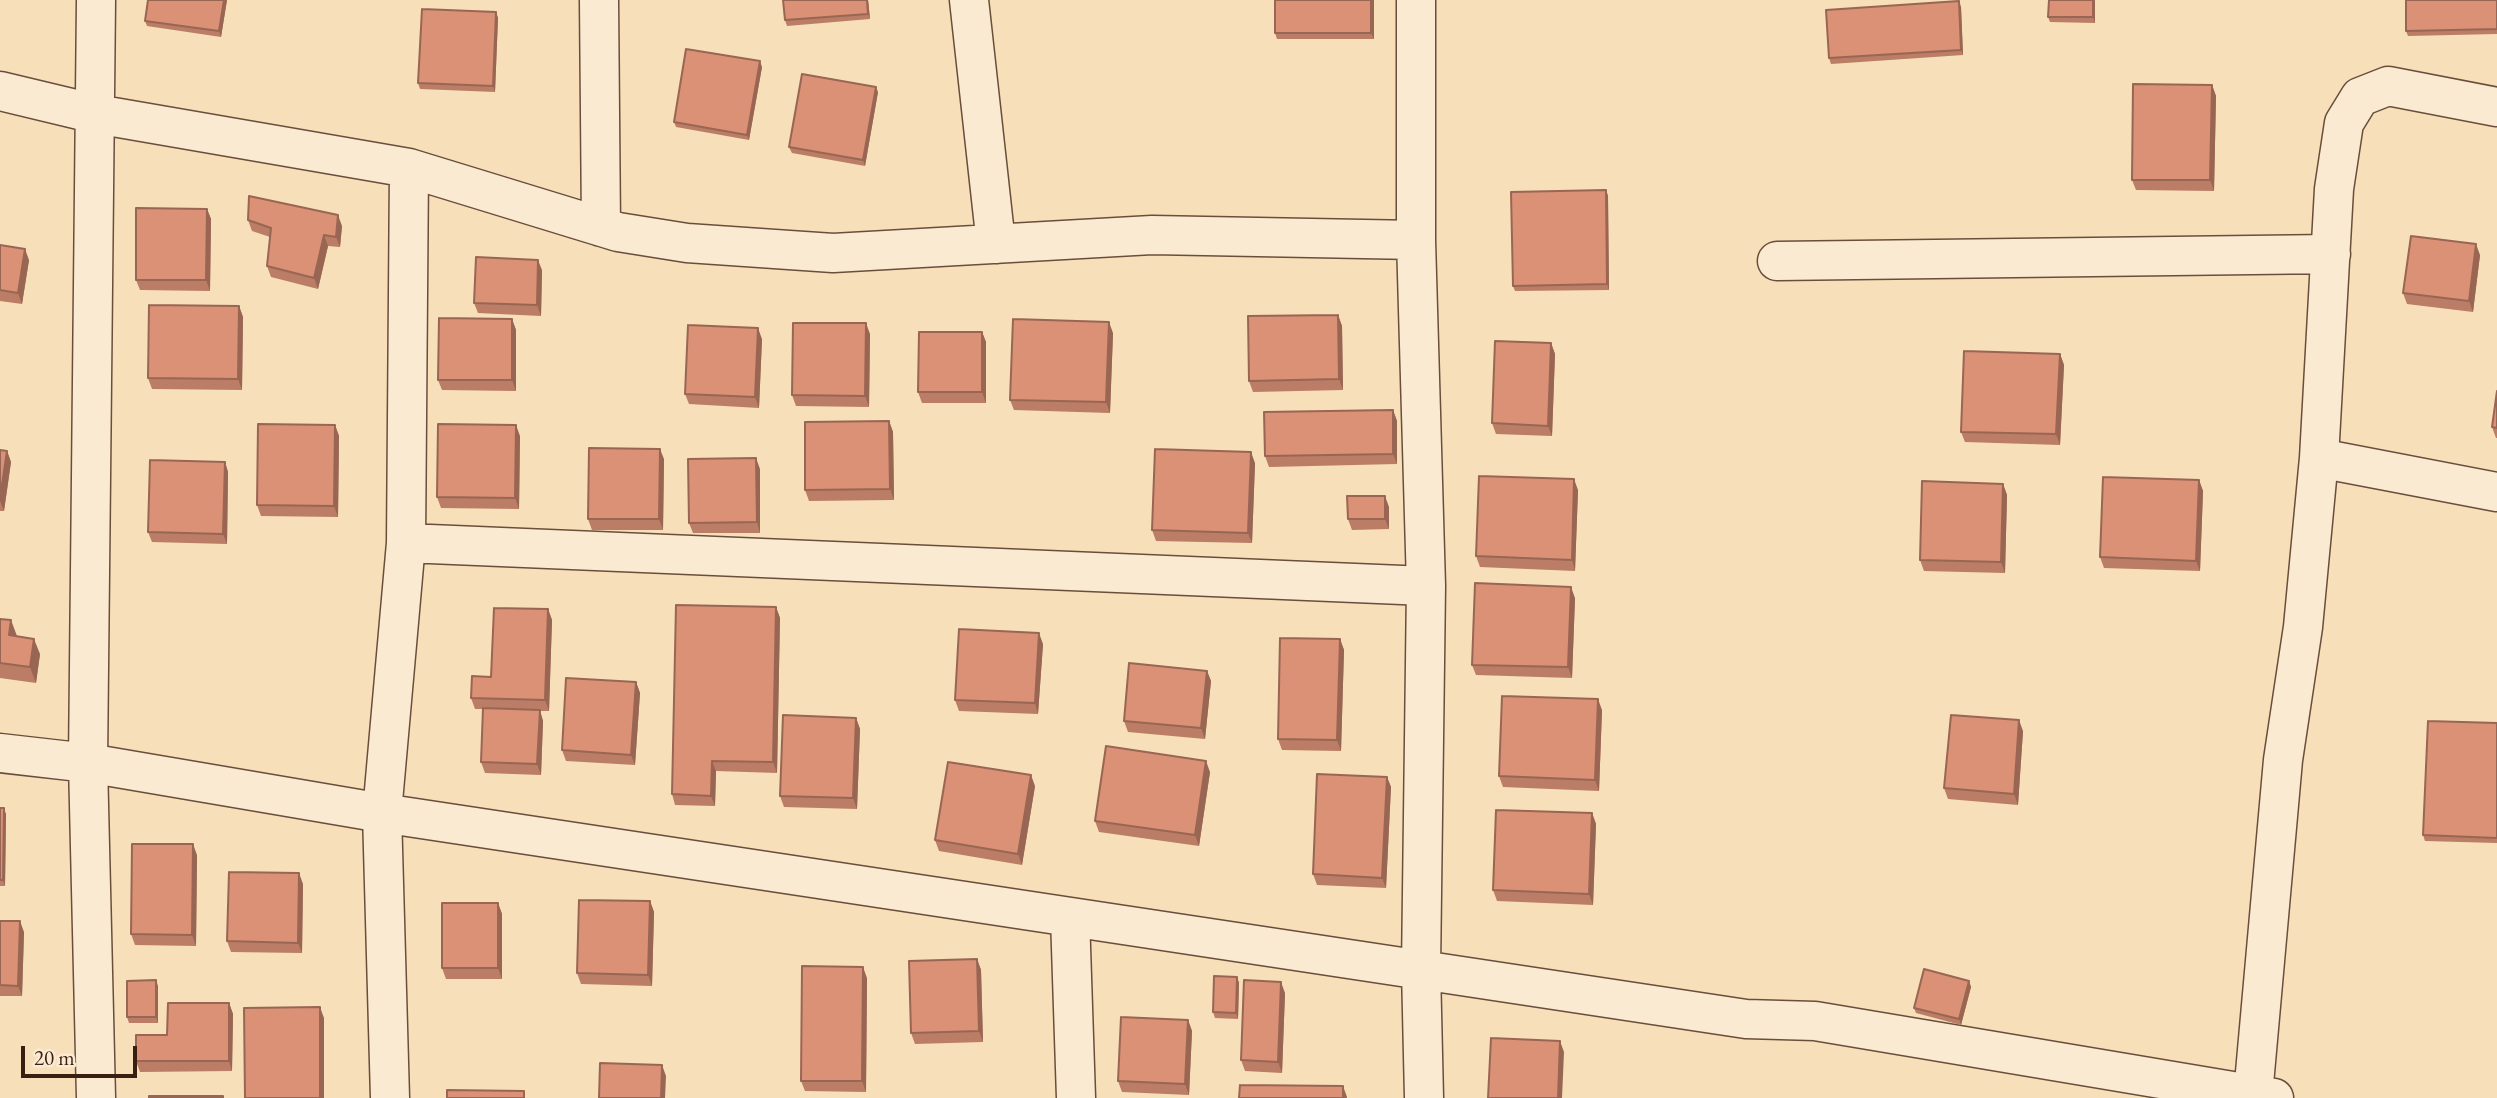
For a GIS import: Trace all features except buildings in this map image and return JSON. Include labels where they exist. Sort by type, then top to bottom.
[{"type":"street","points":[[96,0],[88,763],[96,1098]]},
{"type":"street","points":[[599,0],[601,227]]},
{"type":"street","points":[[969,0],[996,244]]},
{"type":"street","points":[[1416,0],[1416,240],[1426,586],[1421,969],[1424,1098]]},
{"type":"street","points":[[0,753],[88,763],[382,813],[1746,1019],[1815,1021],[2264,1096],[2283,760],[2302,627],[2319,458],[2334,189],[2344,124],[2360,97],[2388,86],[2497,107]]},
{"type":"street","points":[[0,91],[96,114],[409,168],[618,232],[687,243],[833,253],[1152,235],[1416,240]]},
{"type":"street","points":[[390,1098],[382,813],[406,543],[409,168]]},
{"type":"street","points":[[1777,261],[2331,254]]},
{"type":"street","points":[[2319,458],[2497,492]]},
{"type":"street","points":[[406,543],[1426,586]]},
{"type":"street","points":[[1070,917],[1076,1098]]}]
